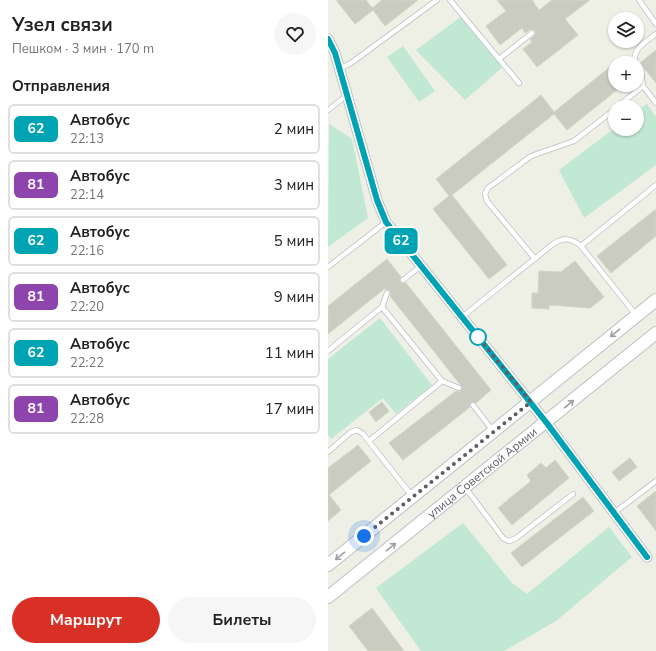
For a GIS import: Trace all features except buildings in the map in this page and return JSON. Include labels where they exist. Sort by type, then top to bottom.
[{"type":"street","points":[[328,39],[335,53],[346,96],[377,200],[386,222],[531,402],[647,557]]},
{"type":"street","name":"улица Советской Армии","points":[[328,565],[656,300]]},
{"type":"street","name":"улица Советской Армии","points":[[328,598],[656,333]]},
{"type":"lane","points":[[339,68],[351,63],[437,0]]},
{"type":"lane","points":[[450,0],[519,83]]},
{"type":"lane","points":[[639,0],[656,24]]},
{"type":"lane","points":[[499,59],[532,33]]},
{"type":"lane","points":[[634,56],[637,50],[656,34]]},
{"type":"lane","points":[[644,87],[656,103]]},
{"type":"lane","points":[[626,100],[636,92]]},
{"type":"lane","points":[[328,110],[346,96]]},
{"type":"lane","points":[[535,258],[487,201],[485,194],[488,188],[523,161],[574,141],[608,114]]},
{"type":"lane","points":[[581,246],[656,185]]},
{"type":"lane","points":[[328,267],[386,222]]},
{"type":"lane","points":[[462,317],[560,239],[567,238],[574,240],[581,246],[636,316]]},
{"type":"lane","points":[[403,280],[421,266]]},
{"type":"lane","points":[[328,351],[382,307],[388,293]]},
{"type":"lane","points":[[382,307],[442,381],[459,388]]},
{"type":"lane","points":[[368,441],[442,381]]},
{"type":"lane","points":[[473,405],[494,432]]},
{"type":"lane","points":[[328,452],[351,432],[357,430],[368,441],[413,497]]},
{"type":"lane","points":[[614,513],[656,481]]},
{"type":"lane","points":[[465,487],[503,538],[509,541],[515,539],[574,494]]},
{"type":"green space","points":[[462,16],[505,65],[465,100],[416,50]]},
{"type":"green space","points":[[403,46],[435,91],[419,102],[387,57]]},
{"type":"green space","points":[[647,104],[656,117],[656,165],[584,218],[559,170],[608,133],[608,136],[644,136],[644,106]]},
{"type":"green space","points":[[329,124],[352,139],[368,218],[328,247]]},
{"type":"green space","points":[[380,318],[432,385],[396,414],[383,398],[331,439],[328,435],[328,359]]},
{"type":"green space","points":[[463,523],[512,583],[527,594],[609,527],[632,557],[556,621],[504,651],[421,651],[376,588]]},
{"type":"bus line","name":"62","points":[[328,39],[335,53],[346,96],[377,200],[386,222],[531,402],[647,557]]},
{"type":"route","points":[[364,536],[531,402],[478,337]]}]
